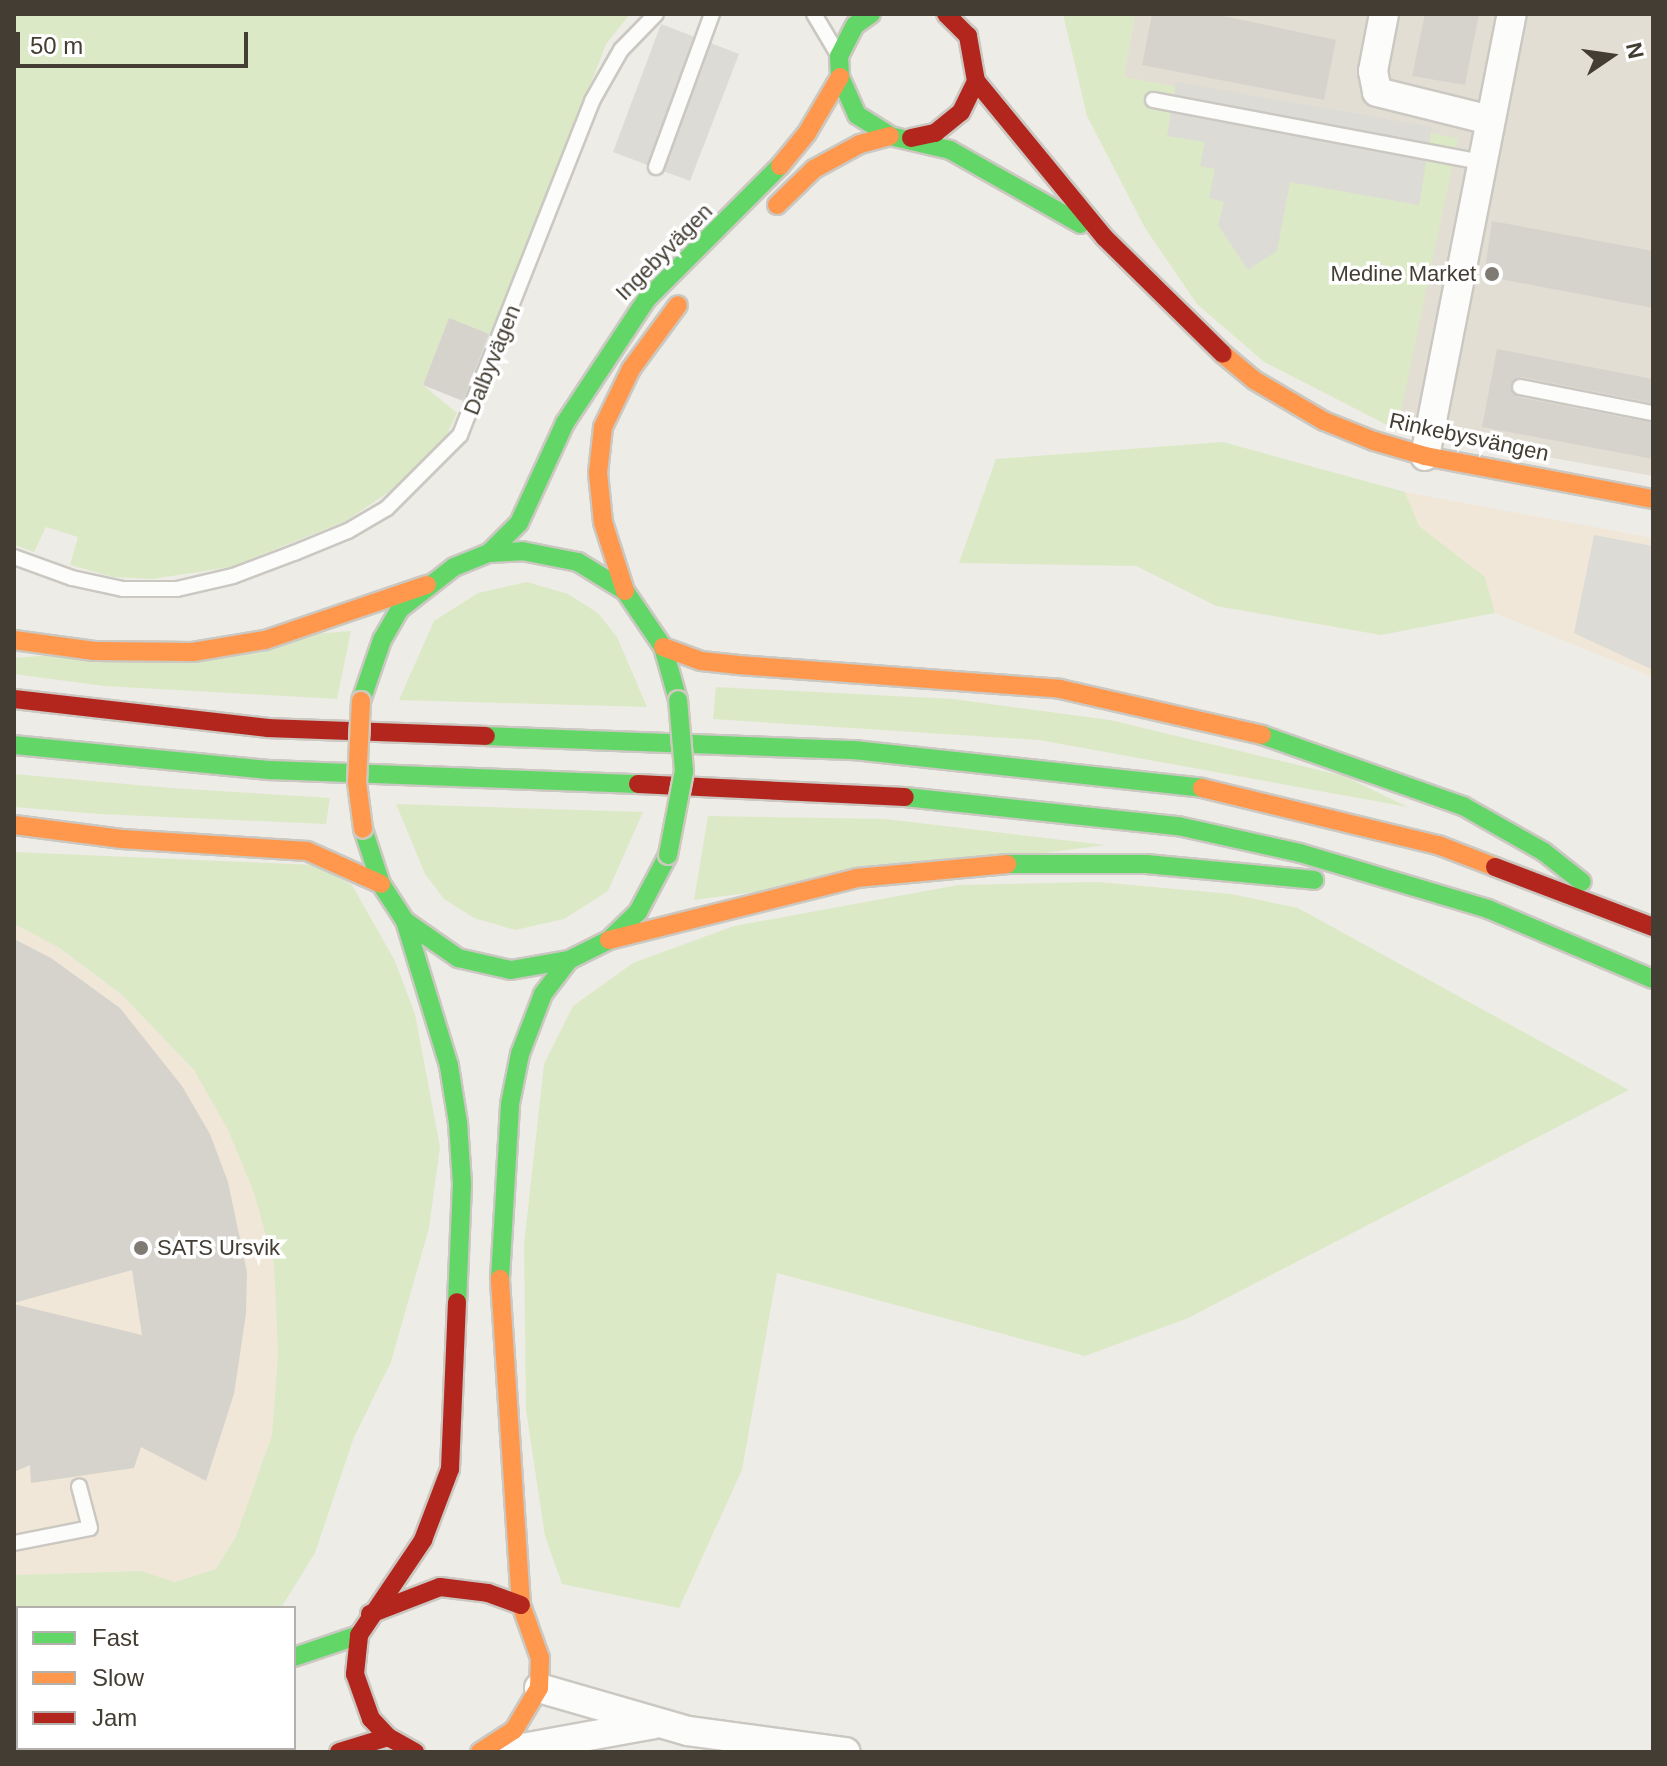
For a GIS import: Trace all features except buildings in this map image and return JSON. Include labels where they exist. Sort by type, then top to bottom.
[{"type":"main road","points":[[839,56],[855,25],[871,14]]},
{"type":"main road","points":[[946,14],[968,36]]},
{"type":"main road","name":"Rinkebysvängen","points":[[973,14],[968,36],[976,81],[1105,238],[1195,329],[1254,380],[1324,421],[1425,456],[1653,499]]},
{"type":"main road","name":"Rinkebysvängen","points":[[839,56],[840,77],[857,115],[890,136],[911,138],[984,166],[1105,238]]},
{"type":"main road","name":"Ingebyvägen","points":[[489,553],[519,523],[565,423],[637,311],[755,196],[807,133],[840,77]]},
{"type":"main road","name":"Rinkebysvängen","points":[[911,138],[935,133],[961,112],[976,81]]},
{"type":"main road","points":[[760,222],[814,169],[860,144],[890,136]]},
{"type":"main road","points":[[609,940],[638,912],[668,855],[684,771],[678,700],[663,647],[625,591],[603,522],[598,473],[603,427],[631,369],[689,293]]},
{"type":"main road","points":[[14,640],[94,651],[193,652],[265,640],[427,585],[489,553],[555,553],[603,574],[625,591]]},
{"type":"main road","points":[[401,1747],[360,1697],[355,1674],[359,1635],[370,1614],[423,1540],[450,1469],[462,1184],[458,1123],[449,1066],[405,921],[381,884],[363,829],[357,782],[361,701],[382,640],[400,609],[427,585]]},
{"type":"main road","points":[[663,647],[701,661],[737,665],[1060,689],[1250,731],[1463,806],[1544,852],[1621,913]]},
{"type":"main road","points":[[14,699],[268,728],[854,750],[1138,777],[1309,811],[1438,845],[1653,927]]},
{"type":"main road","points":[[14,745],[270,770],[854,792],[1072,811],[1224,836],[1428,890],[1516,920],[1653,979]]},
{"type":"main road","points":[[14,825],[307,851],[381,884]]},
{"type":"main road","points":[[405,921],[430,942],[482,965],[539,969],[569,960],[609,940],[857,878],[968,864],[1146,864],[1428,890]]},
{"type":"main road","points":[[480,1752],[509,1744],[539,1688],[540,1658],[521,1605],[500,1275],[510,1104],[543,994],[569,960]]},
{"type":"main road","points":[[370,1614],[440,1587],[488,1593],[521,1605]]},
{"type":"main road","points":[[296,1656],[359,1635]]},
{"type":"main road","points":[[339,1752],[401,1747]]},
{"type":"street","points":[[1384,14],[1373,71],[1377,92],[1490,120]]},
{"type":"street","points":[[1425,456],[1512,14]]},
{"type":"street","points":[[539,1688],[659,1723],[846,1752]]},
{"type":"street","points":[[509,1744],[659,1723]]},
{"type":"lane","name":"Dalbyvägen","points":[[14,557],[72,578],[123,589],[177,589],[233,576],[294,553],[348,531],[387,508],[460,435],[592,101],[621,50],[656,14]]},
{"type":"lane","points":[[656,167],[712,14]]},
{"type":"lane","points":[[814,14],[839,56]]},
{"type":"lane","points":[[1153,100],[1482,162]]},
{"type":"lane","points":[[1520,387],[1653,413]]},
{"type":"lane","points":[[14,1543],[90,1528],[79,1486]]},
{"type":"shaded area","points":[[1135,14],[1653,14],[1653,476],[1397,430],[1124,76]]},
{"type":"shaded area","points":[[661,24],[739,54],[690,181],[613,152]]},
{"type":"shaded area","points":[[1176,82],[1432,127],[1419,205],[1290,182],[1277,251],[1248,270],[1218,225],[1224,202],[1209,198],[1215,169],[1200,166],[1205,142],[1167,136]]},
{"type":"shaded area","points":[[1405,492],[1653,538],[1653,677],[1495,613],[1485,577],[1419,526]]},
{"type":"shaded area","points":[[1594,535],[1653,546],[1653,670],[1574,633]]},
{"type":"shaded area","points":[[14,924],[58,947],[122,995],[194,1070],[228,1130],[254,1193],[274,1266],[278,1353],[272,1435],[236,1536],[216,1569],[195,1579],[175,1582],[141,1571],[14,1575]]},
{"type":"green space","points":[[14,14],[630,14],[606,44],[495,336],[449,319],[423,385],[457,413],[445,439],[405,481],[346,521],[231,567],[152,579],[113,577],[70,565],[78,537],[46,527],[34,552],[14,545]]},
{"type":"green space","points":[[1063,14],[1135,14],[1124,77],[1458,138],[1397,430],[1264,362],[1197,304],[1145,228],[1087,116]]},
{"type":"green space","points":[[1223,442],[1405,492],[1419,526],[1485,577],[1495,613],[1381,635],[1216,606],[1136,566],[959,563],[996,459]]},
{"type":"green space","points":[[527,582],[568,594],[598,613],[617,637],[647,707],[399,700],[434,621],[478,593]]},
{"type":"green space","points":[[351,631],[337,699],[104,686],[14,674],[14,658]]},
{"type":"green space","points":[[716,687],[953,699],[1110,720],[1344,776],[1408,807],[1039,740],[713,719]]},
{"type":"green space","points":[[14,774],[330,798],[326,824],[99,814],[14,807]]},
{"type":"green space","points":[[396,804],[643,812],[608,891],[564,919],[515,930],[474,918],[444,899],[425,874]]},
{"type":"green space","points":[[708,816],[886,819],[1105,845],[694,900]]},
{"type":"green space","points":[[14,852],[315,865],[352,885],[395,961],[415,1014],[440,1147],[429,1228],[391,1362],[354,1437],[315,1553],[282,1606],[16,1606],[14,1667],[14,1575],[141,1571],[175,1582],[216,1569],[236,1536],[272,1435],[278,1353],[274,1265],[254,1193],[228,1130],[194,1070],[122,995],[58,947],[14,924]]},
{"type":"green space","points":[[1098,882],[1231,894],[1298,908],[1629,1090],[1188,1318],[1085,1356],[777,1273],[742,1470],[679,1608],[562,1584],[545,1536],[526,1410],[524,1245],[544,1064],[573,1006],[633,963],[734,926],[958,885]]},
{"type":"traffic: fast","points":[[871,14],[855,25],[839,56],[840,77],[857,115],[890,136],[950,150],[1081,224]]},
{"type":"traffic: fast","points":[[489,553],[519,523],[565,423],[646,300],[780,166]]},
{"type":"traffic: fast","points":[[361,701],[382,640],[400,609],[454,567],[489,553],[522,551],[578,562],[625,591],[663,647],[678,700]]},
{"type":"traffic: fast","points":[[668,855],[684,771],[678,700]]},
{"type":"traffic: fast","points":[[1262,735],[1463,806],[1544,852],[1582,882]]},
{"type":"traffic: fast","points":[[486,736],[854,750],[1202,788]]},
{"type":"traffic: fast","points":[[14,745],[270,770],[638,784]]},
{"type":"traffic: fast","points":[[905,797],[1178,826],[1300,853],[1488,909],[1653,979]]},
{"type":"traffic: fast","points":[[363,829],[381,884],[405,921],[458,958],[511,970],[569,960],[609,940],[638,912],[668,855]]},
{"type":"traffic: fast","points":[[1007,864],[1146,864],[1314,880]]},
{"type":"traffic: fast","points":[[405,921],[449,1066],[458,1123],[462,1184],[457,1302]]},
{"type":"traffic: fast","points":[[500,1279],[510,1104],[520,1054],[543,994],[569,960]]},
{"type":"traffic: fast","points":[[296,1656],[359,1635]]},
{"type":"traffic: slow","points":[[780,166],[807,133],[840,77]]},
{"type":"traffic: slow","points":[[777,205],[814,169],[860,144],[890,136]]},
{"type":"traffic: slow","points":[[625,591],[603,522],[598,473],[603,427],[631,369],[678,305]]},
{"type":"traffic: slow","points":[[1223,354],[1254,380],[1324,421],[1374,441],[1425,456],[1653,499]]},
{"type":"traffic: slow","points":[[14,640],[94,651],[193,652],[265,640],[427,585]]},
{"type":"traffic: slow","points":[[663,647],[701,661],[737,665],[1060,689],[1262,735]]},
{"type":"traffic: slow","points":[[361,701],[357,782],[363,829]]},
{"type":"traffic: slow","points":[[1202,788],[1438,845],[1495,867]]},
{"type":"traffic: slow","points":[[14,825],[122,839],[307,851],[381,884]]},
{"type":"traffic: slow","points":[[609,940],[857,878],[1007,864]]},
{"type":"traffic: slow","points":[[480,1752],[514,1730],[539,1688],[540,1658],[521,1605],[500,1279]]},
{"type":"traffic: jam","points":[[911,138],[935,133],[961,112],[976,81],[968,36],[946,14]]},
{"type":"traffic: jam","points":[[976,81],[1105,238],[1223,354]]},
{"type":"traffic: jam","points":[[14,699],[268,728],[486,736]]},
{"type":"traffic: jam","points":[[638,784],[905,797]]},
{"type":"traffic: jam","points":[[1495,867],[1653,927]]},
{"type":"traffic: jam","points":[[415,1752],[388,1737],[371,1719],[355,1674],[359,1635],[423,1540],[450,1469],[457,1302]]},
{"type":"traffic: jam","points":[[370,1614],[440,1587],[488,1593],[521,1605]]},
{"type":"traffic: jam","points":[[339,1752],[388,1737]]},
{"type":"place","name":"Medine Market","points":[[1492,274]]},
{"type":"place","name":"SATS Ursvik","points":[[141,1248]]}]
